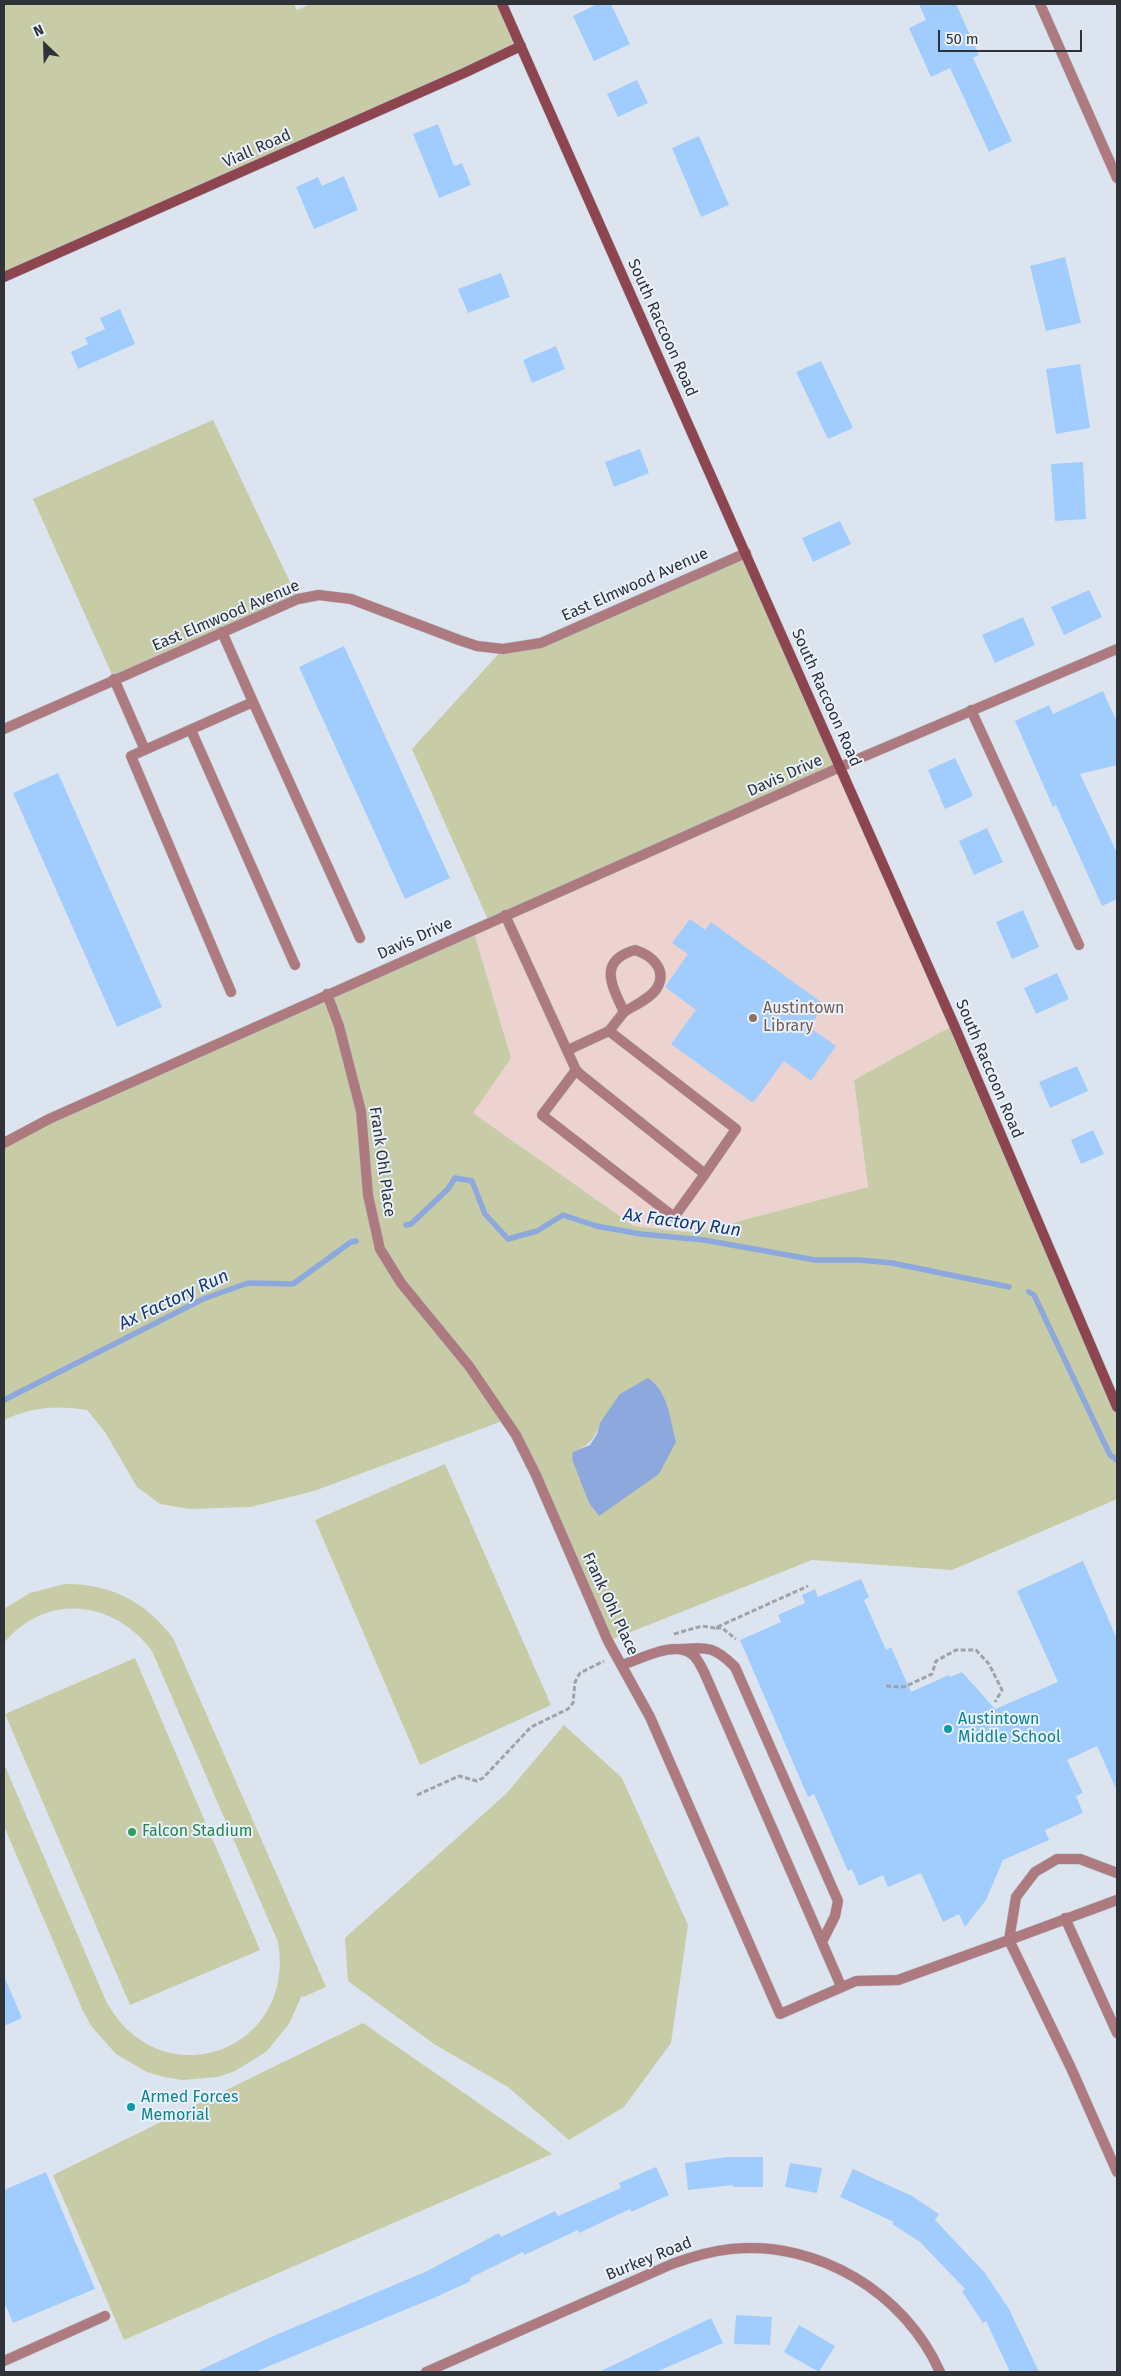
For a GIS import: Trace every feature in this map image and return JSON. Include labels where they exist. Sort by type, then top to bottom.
[{"type":"street","name":"South Raccoon Road","points":[[502,4],[954,1025],[1117,1407]]},
{"type":"street","points":[[1040,4],[1117,178]]},
{"type":"street","name":"Viall Road","points":[[4,277],[521,46]]},
{"type":"street","name":"East Elmwood Avenue","points":[[4,729],[298,599],[332,595],[351,599],[478,646],[503,649],[526,647],[541,643],[746,553]]},
{"type":"street","points":[[222,632],[360,938]]},
{"type":"street","name":"Davis Drive","points":[[4,1143],[58,1115],[326,994],[971,710],[1117,649]]},
{"type":"street","points":[[114,680],[145,750]]},
{"type":"street","points":[[231,992],[131,756],[253,702]]},
{"type":"street","points":[[971,710],[1079,945]]},
{"type":"street","points":[[191,730],[295,965]]},
{"type":"street","points":[[506,915],[576,1070],[704,1174]]},
{"type":"street","points":[[568,1050],[609,1031],[624,1012],[648,997],[657,988],[660,976],[657,963],[648,954],[635,950],[622,954],[613,963],[610,976],[624,1012]]},
{"type":"street","name":"Frank Ohl Place","points":[[326,994],[339,1026],[361,1111],[368,1195],[380,1249],[401,1284],[469,1366],[516,1435],[540,1483],[608,1641],[650,1718],[780,2014],[841,1986],[856,1981],[898,1980],[1117,1900]]},
{"type":"street","points":[[576,1070],[542,1115],[674,1216],[736,1129],[609,1031]]},
{"type":"street","points":[[622,1665],[663,1651],[709,1647],[722,1653],[735,1667],[838,1901],[835,1916],[822,1942]]},
{"type":"street","points":[[681,1649],[694,1656],[704,1672],[841,1986]]},
{"type":"street","points":[[1117,1873],[1080,1859],[1056,1859],[1035,1872],[1016,1897],[1009,1940],[1071,2068],[1117,2172]]},
{"type":"street","points":[[1065,1918],[1117,2033]]},
{"type":"street","name":"Burkey Road","points":[[426,2372],[672,2264],[698,2255],[723,2250],[762,2248],[813,2258],[863,2282],[893,2305],[916,2331],[940,2372]]},
{"type":"street","points":[[4,2361],[105,2316]]},
{"type":"path","points":[[715,1628],[808,1586]]},
{"type":"path","points":[[666,1637],[702,1626],[722,1628],[736,1639]]},
{"type":"path","points":[[886,1686],[904,1686],[932,1674],[936,1661],[956,1650],[976,1650],[989,1664],[1002,1690],[995,1702]]},
{"type":"path","points":[[416,1795],[459,1776],[477,1781],[483,1778],[530,1727],[568,1709],[573,1703],[576,1682],[580,1673],[604,1661]]},
{"type":"shaded area","points":[[840,768],[954,1025],[854,1080],[868,1187],[695,1233],[634,1226],[473,1113],[511,1058],[473,929]]},
{"type":"green space","points":[[4,4],[294,4],[297,10],[311,4],[502,4],[521,46],[4,277]]},
{"type":"green space","points":[[213,420],[298,599],[114,679],[33,499]]},
{"type":"green space","points":[[746,553],[840,768],[489,922],[412,749],[503,649],[526,647]]},
{"type":"green space","points":[[473,929],[511,1058],[473,1113],[634,1226],[695,1233],[868,1187],[854,1080],[954,1025],[1117,1407],[1117,1499],[952,1570],[812,1560],[608,1641],[505,1420],[314,1491],[250,1507],[190,1509],[160,1504],[137,1487],[105,1432],[87,1410],[44,1408],[24,1412],[4,1420],[4,1143]],"holes":[[[600,1423],[589,1503],[574,1452],[591,1441]]]},
{"type":"green space","points":[[445,1464],[551,1705],[420,1765],[315,1520]]},
{"type":"green space","points":[[65,1584],[97,1587],[126,1597],[151,1614],[173,1638],[326,1987],[303,1997],[302,1995],[289,2024],[266,2052],[235,2071],[218,2077],[182,2080],[147,2072],[116,2054],[92,2027],[83,2011],[4,1826],[4,1764],[106,2001],[129,2031],[158,2049],[189,2055],[219,2050],[246,2036],[267,2012],[278,1980],[278,1942],[152,1651],[136,1634],[119,1621],[100,1613],[80,1609],[59,1610],[40,1616],[21,1627],[4,1643],[4,1609],[30,1593]]},
{"type":"green space","name":"Falcon Stadium","points":[[135,1658],[260,1950],[130,2005],[5,1714]]},
{"type":"green space","points":[[564,1725],[622,1778],[688,1925],[671,2043],[624,2107],[569,2140],[508,2087],[434,2044],[348,1981],[345,1938],[507,1793]]},
{"type":"green space","points":[[363,2023],[552,2154],[124,2340],[53,2175]]},
{"type":"water","points":[[648,1378],[660,1390],[664,1398],[676,1442],[659,1474],[599,1516],[589,1503],[572,1459],[573,1452],[590,1445],[597,1434],[600,1423],[620,1394]]},
{"type":"building","points":[[597,4],[611,4],[630,44],[594,61],[573,16]]},
{"type":"building","points":[[919,4],[956,4],[979,55],[973,58],[1012,141],[989,152],[950,68],[931,77],[909,28],[926,20]]},
{"type":"building","points":[[637,80],[648,103],[618,117],[607,94]]},
{"type":"building","points":[[438,124],[454,166],[462,163],[471,185],[439,198],[413,134]]},
{"type":"building","points":[[699,136],[729,205],[701,217],[672,148]]},
{"type":"building","points":[[344,176],[358,210],[314,229],[296,187],[318,177],[322,186]]},
{"type":"building","points":[[1065,257],[1081,323],[1046,331],[1030,266]]},
{"type":"building","points":[[501,273],[510,297],[468,313],[458,289]]},
{"type":"building","points":[[120,309],[135,344],[78,369],[71,352],[88,344],[85,338],[105,329],[100,318]]},
{"type":"building","points":[[556,346],[565,369],[532,383],[523,360]]},
{"type":"building","points":[[821,361],[853,428],[828,439],[796,372]]},
{"type":"building","points":[[1080,364],[1090,428],[1056,434],[1046,369]]},
{"type":"building","points":[[640,449],[649,473],[614,487],[605,462]]},
{"type":"building","points":[[1083,462],[1086,519],[1055,521],[1051,464]]},
{"type":"building","points":[[840,521],[851,544],[813,562],[802,538]]},
{"type":"building","points":[[1089,590],[1102,617],[1064,635],[1051,607]]},
{"type":"building","points":[[1023,617],[1035,645],[995,663],[982,635]]},
{"type":"building","points":[[344,646],[450,878],[405,899],[299,667]]},
{"type":"building","points":[[1103,691],[1117,722],[1117,765],[1080,774],[1117,853],[1117,899],[1102,906],[1056,805],[1053,807],[1015,721],[1049,705],[1053,714]]},
{"type":"building","points":[[955,758],[973,796],[945,809],[928,770]]},
{"type":"building","points":[[58,773],[162,1007],[117,1027],[13,793]]},
{"type":"building","points":[[987,828],[1003,862],[974,875],[959,841]]},
{"type":"building","points":[[1023,910],[1039,947],[1012,959],[996,922]]},
{"type":"building","name":"Austintown Library","points":[[690,919],[705,930],[711,922],[825,1005],[809,1027],[836,1046],[811,1081],[784,1061],[753,1103],[671,1044],[696,1010],[665,987],[688,954],[672,943]]},
{"type":"building","points":[[1057,973],[1069,999],[1036,1014],[1024,988]]},
{"type":"building","points":[[1077,1066],[1088,1091],[1050,1108],[1039,1082]]},
{"type":"building","points":[[1093,1130],[1104,1154],[1081,1164],[1071,1140]]},
{"type":"building","name":"Austintown Middle School","points":[[1083,1561],[1117,1639],[1117,1791],[1097,1746],[1067,1760],[1083,1793],[1076,1796],[1083,1813],[1045,1830],[1049,1840],[1003,1860],[986,1900],[965,1927],[959,1914],[943,1922],[921,1873],[888,1887],[883,1875],[859,1886],[852,1869],[848,1871],[814,1794],[808,1797],[740,1640],[781,1622],[778,1615],[805,1603],[802,1595],[815,1589],[818,1597],[861,1579],[869,1597],[864,1600],[886,1650],[891,1647],[911,1692],[949,1675],[950,1677],[962,1672],[995,1709],[1058,1682],[1017,1591]]},
{"type":"building","points":[[4,1976],[22,2018],[4,2026]]},
{"type":"building","points":[[727,2157],[763,2157],[763,2187],[733,2187],[733,2185],[688,2190],[685,2163]]},
{"type":"building","points":[[790,2163],[822,2168],[817,2193],[785,2187]]},
{"type":"building","points":[[656,2167],[669,2195],[631,2212],[630,2209],[579,2233],[578,2230],[524,2255],[523,2252],[470,2278],[471,2281],[436,2297],[255,2372],[196,2372],[271,2337],[425,2272],[499,2233],[501,2237],[555,2211],[558,2216],[621,2188],[619,2183]]},
{"type":"building","points":[[853,2169],[912,2196],[939,2214],[935,2220],[985,2273],[1009,2309],[1039,2372],[1010,2372],[986,2321],[983,2323],[962,2291],[965,2289],[920,2242],[892,2224],[894,2222],[840,2197]]},
{"type":"building","points":[[46,2172],[95,2289],[13,2323],[4,2302],[4,2190]]},
{"type":"building","points":[[736,2315],[772,2317],[770,2345],[734,2344]]},
{"type":"building","points":[[711,2318],[723,2343],[656,2372],[599,2372]]},
{"type":"building","points":[[799,2325],[835,2346],[819,2372],[784,2352]]},
{"type":"waterway","name":"Ax Factory Run","points":[[406,1225],[411,1224],[448,1189],[455,1178],[472,1181],[485,1214],[508,1239],[537,1231],[563,1215],[596,1226],[641,1234],[704,1240],[815,1260],[859,1260],[892,1263],[1009,1287]]},
{"type":"waterway","name":"Ax Factory Run","points":[[4,1400],[203,1299],[248,1283],[293,1284],[351,1242],[356,1241]]},
{"type":"waterway","name":"Ax Factory Run","points":[[1029,1292],[1034,1295],[1110,1455],[1117,1460]]},
{"type":"place","name":"Austintown Library","points":[[753,1018]]},
{"type":"place","name":"Austintown Middle School","points":[[948,1729]]},
{"type":"place","name":"Falcon Stadium","points":[[132,1832]]},
{"type":"place","name":"Armed Forces Memorial","points":[[131,2107]]}]
